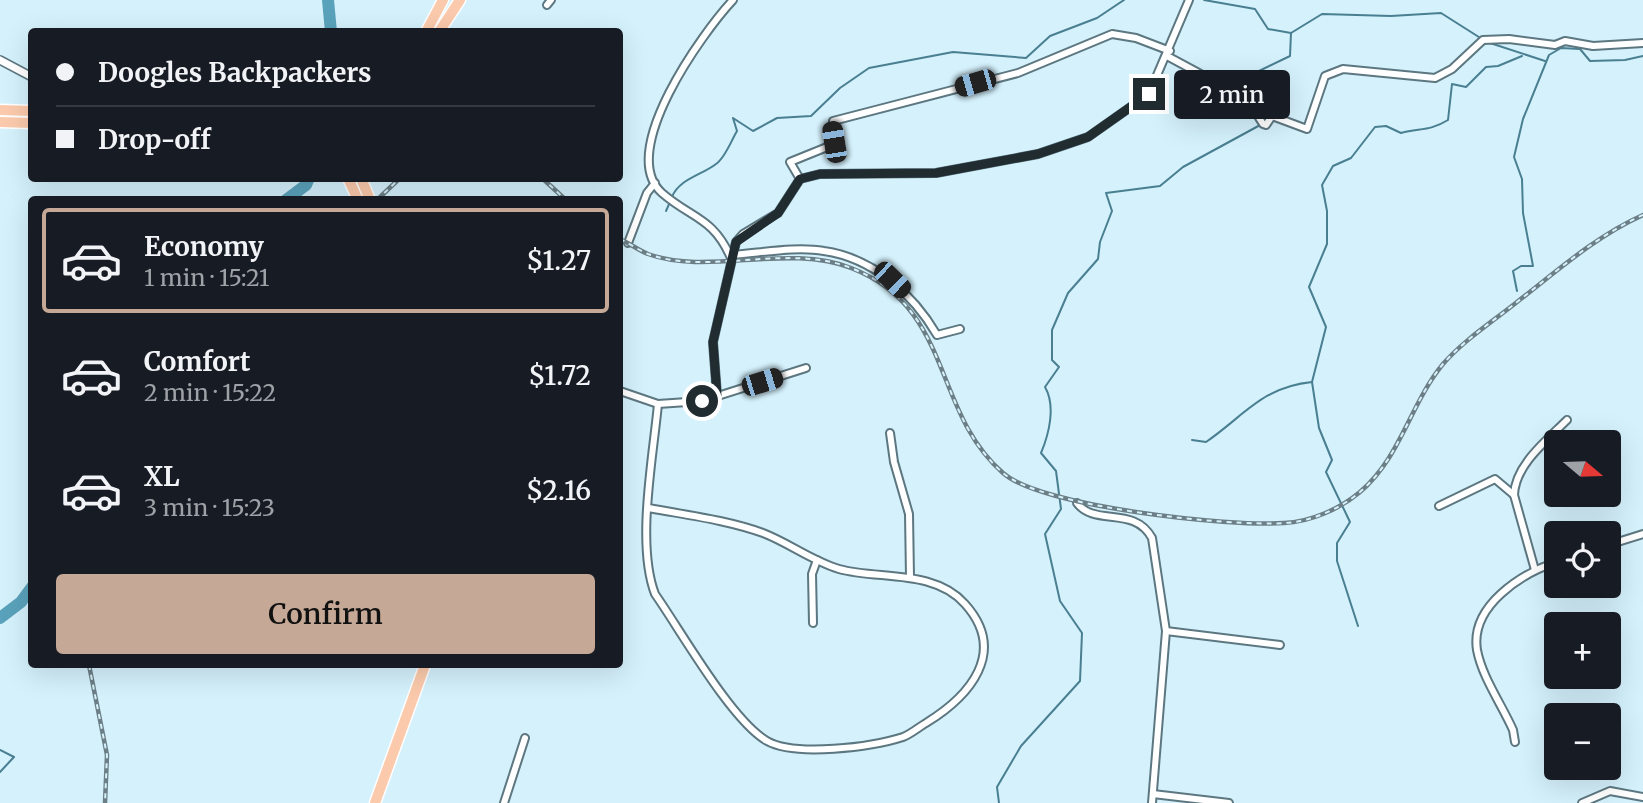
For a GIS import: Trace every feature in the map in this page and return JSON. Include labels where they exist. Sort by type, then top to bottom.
[{"type":"highway","points":[[428,28],[443,0]]},
{"type":"highway","points":[[442,28],[460,0]]},
{"type":"highway","points":[[0,110],[28,111]]},
{"type":"highway","points":[[0,122],[28,123]]},
{"type":"highway","points":[[369,803],[417,668]]},
{"type":"highway","points":[[375,803],[424,668]]},
{"type":"street","points":[[732,257],[721,235],[661,192],[655,183],[648,156],[667,93],[696,45],[733,0]]},
{"type":"street","points":[[717,395],[713,342],[739,237],[778,213],[800,179],[820,174],[936,173],[1038,154],[1088,137],[1140,103],[1156,84],[1189,0]]},
{"type":"street","points":[[800,179],[790,162],[832,145],[833,121],[1018,73],[1112,34],[1136,38],[1168,53],[1247,99],[1263,124],[1266,125],[1272,116],[1307,129],[1325,76],[1343,69],[1435,78],[1452,69],[1483,40],[1508,39],[1555,45],[1565,41],[1593,46],[1643,43]]},
{"type":"street","points":[[0,60],[28,75]]},
{"type":"street","points":[[628,243],[647,193],[655,183]]},
{"type":"street","points":[[732,257],[824,251],[858,262],[892,280],[922,309],[937,335],[960,329]]},
{"type":"street","points":[[623,392],[658,404],[702,401],[806,368]]},
{"type":"street","points":[[649,508],[759,531],[843,570],[910,577],[954,595],[973,615],[984,644],[977,678],[944,712],[904,736],[827,748],[786,748],[754,731],[740,717],[654,594],[648,576],[646,553],[649,508],[658,404]]},
{"type":"street","points":[[1535,570],[1514,495],[1519,475],[1540,447],[1567,420]]},
{"type":"street","points":[[890,433],[912,533],[910,577]]},
{"type":"street","points":[[1439,506],[1496,479],[1514,495]]},
{"type":"street","points":[[1077,502],[1081,508],[1097,514],[1130,519],[1146,528],[1152,538],[1166,631],[1152,803]]},
{"type":"street","points":[[1621,541],[1643,534]]},
{"type":"street","points":[[813,623],[812,574],[817,560]]},
{"type":"street","points":[[1515,742],[1513,730],[1477,650],[1477,634],[1492,604],[1511,584],[1544,567]]},
{"type":"street","points":[[1166,631],[1280,645]]},
{"type":"street","points":[[504,803],[525,738]]},
{"type":"street","points":[[1581,803],[1610,791],[1643,797]]},
{"type":"street","points":[[1153,794],[1229,803]]},
{"type":"waterway","points":[[328,0],[331,28]]},
{"type":"waterway","points":[[672,197],[680,186],[722,158],[737,131],[733,118],[753,131],[777,118],[811,116],[840,88],[869,68],[953,52],[1026,58],[1050,36],[1097,18],[1124,0]]},
{"type":"waterway","points":[[1204,0],[1255,9],[1268,29],[1291,33],[1322,14],[1391,16],[1441,13],[1482,39]]},
{"type":"waterway","points":[[1269,119],[1251,86],[1259,71],[1290,56],[1291,33]]},
{"type":"waterway","points":[[1490,43],[1545,61]]},
{"type":"waterway","points":[[1517,291],[1513,271],[1521,266],[1533,266],[1523,213],[1522,179],[1514,157],[1523,119],[1549,55],[1561,48],[1580,49],[1590,61],[1625,60],[1643,56]]},
{"type":"waterway","points":[[1358,626],[1337,561],[1337,543],[1350,522],[1326,472],[1332,460],[1319,428],[1312,382],[1326,327],[1309,287],[1327,244],[1327,211],[1322,185],[1333,166],[1351,158],[1375,127],[1386,126],[1401,133],[1442,124],[1448,120],[1452,84],[1466,87],[1486,67],[1498,66],[1522,56]]},
{"type":"waterway","points":[[999,803],[997,787],[1021,746],[1080,681],[1082,633],[1060,601],[1045,534],[1061,509],[1056,471],[1041,453],[1049,429],[1051,411],[1045,387],[1059,367],[1052,360],[1052,330],[1068,293],[1098,259],[1100,242],[1112,211],[1106,193],[1160,186],[1183,167],[1262,124]]},
{"type":"waterway","points":[[291,196],[307,182]]},
{"type":"waterway","points":[[666,211],[670,202]]},
{"type":"waterway","points":[[1192,440],[1206,442],[1267,396],[1295,385],[1312,382]]},
{"type":"waterway","points":[[0,618],[21,602],[28,592]]},
{"type":"waterway","points":[[0,622],[28,595]]},
{"type":"waterway","points":[[0,750],[14,757],[0,772]]},
{"type":"railway","points":[[381,196],[396,182]]},
{"type":"railway","points":[[546,182],[562,196]]},
{"type":"railway","points":[[623,241],[648,254],[671,260],[722,262],[801,258],[827,261],[851,268],[884,286],[908,308],[925,334],[963,420],[980,448],[1003,473],[1024,485],[1055,496],[1137,512],[1223,522],[1284,523],[1324,514],[1360,492],[1386,463],[1422,396],[1451,355],[1577,255],[1609,233],[1643,215]]},
{"type":"railway","points":[[90,668],[107,755],[105,803]]},
{"type":"route","points":[[702,401],[717,395],[713,342],[736,242],[743,234],[778,213],[800,179],[820,174],[936,173],[1038,154],[1088,137],[1132,109],[1149,94]]}]
